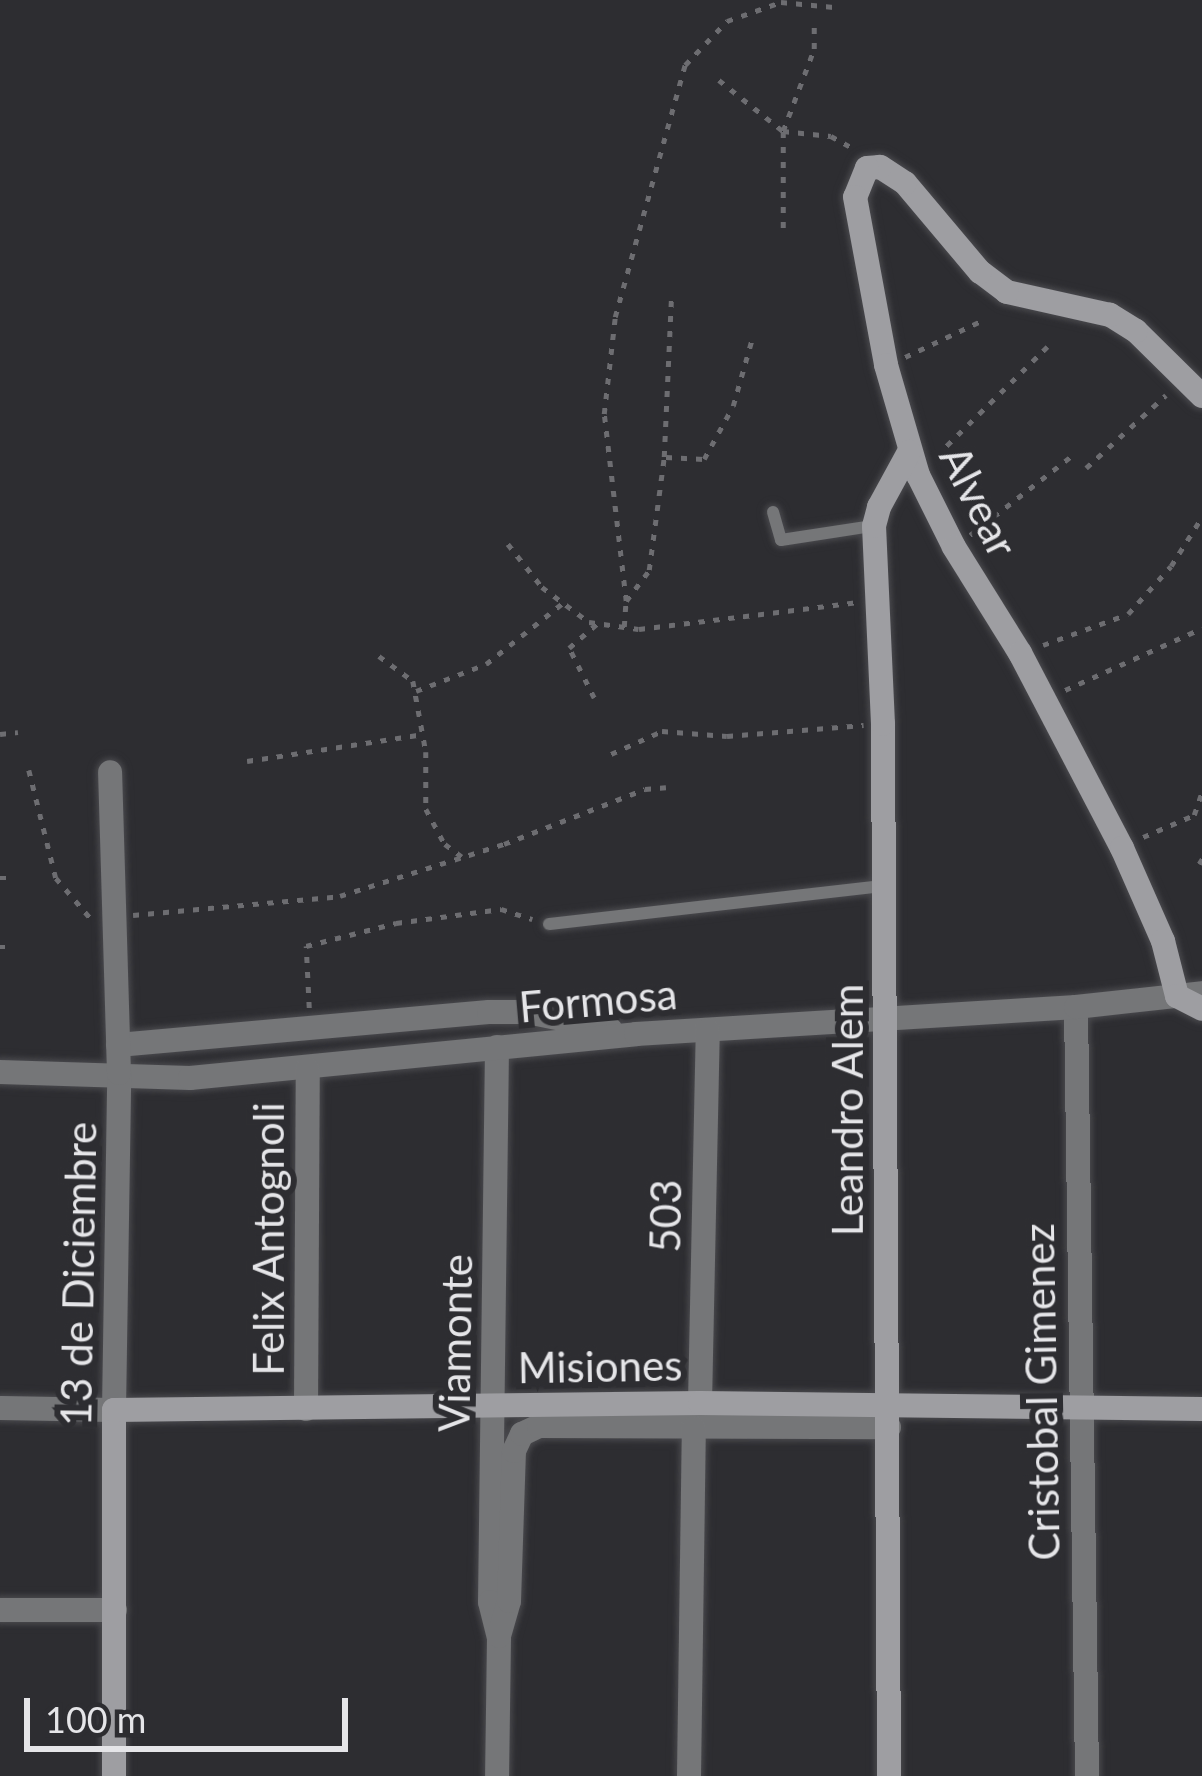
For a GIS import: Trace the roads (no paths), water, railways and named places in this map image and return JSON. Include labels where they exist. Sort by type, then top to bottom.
[{"type":"street","name":"Alvear","points":[[1190,995],[1122,848],[1020,653],[954,547],[914,464],[886,364],[855,197],[867,168],[880,167],[904,184],[980,272],[1007,292],[1110,315],[1136,331],[1193,387]]},
{"type":"street","name":"Leandro Alem","points":[[889,1776],[883,724],[874,526],[878,506],[914,464]]},
{"type":"street","name":"13 de Diciembre","points":[[110,772],[119,1073],[114,1776]]},
{"type":"street","name":"Formosa","points":[[0,1072],[190,1078],[636,1034],[1076,1007],[1190,995]]},
{"type":"street","points":[[1190,995],[1202,1010]]},
{"type":"street","name":"Cristobal Gimenez","points":[[1076,1007],[1078,1408],[1087,1776]]},
{"type":"street","points":[[118,1045],[527,1012],[636,1034]]},
{"type":"street","name":"503","points":[[689,1776],[708,1030]]},
{"type":"street","name":"Viamonte","points":[[496,1047],[490,1602],[499,1639]]},
{"type":"street","name":"Felix Antognoli","points":[[306,1409],[308,1069]]},
{"type":"street","name":"Misiones","points":[[0,1408],[493,1407],[889,1416],[1078,1408],[1202,1409]]},
{"type":"street","name":"Misiones","points":[[522,1434],[539,1426],[697,1415]]},
{"type":"street","name":"Viamonte","points":[[497,1776],[499,1639],[509,1601],[514,1451],[522,1434]]},
{"type":"street","points":[[0,1610],[115,1610]]},
{"type":"lane","points":[[772,512],[781,540],[874,526]]},
{"type":"lane","points":[[549,924],[884,886]]}]
